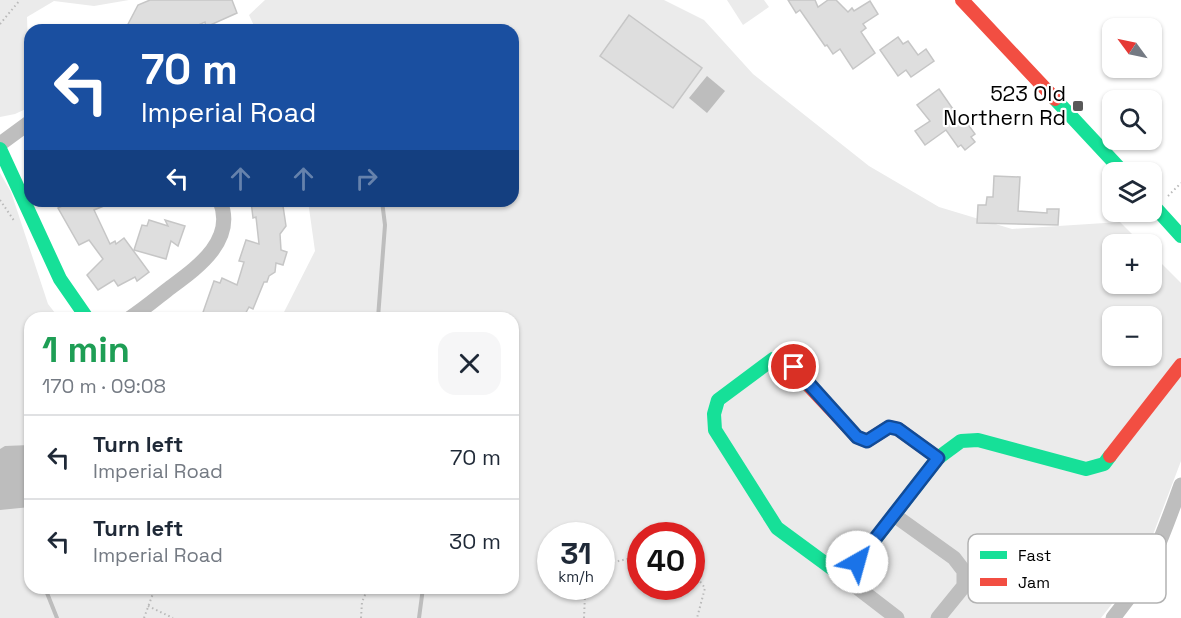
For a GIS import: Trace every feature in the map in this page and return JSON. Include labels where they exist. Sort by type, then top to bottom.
[{"type":"street","points":[[962,0],[1114,162]]},
{"type":"street","points":[[0,144],[24,126]]},
{"type":"street","points":[[0,149],[24,193]]},
{"type":"street","points":[[30,207],[47,253],[83,312]]},
{"type":"street","points":[[138,312],[196,269],[212,253],[222,230],[221,207]]},
{"type":"street","points":[[1162,215],[1181,236]]},
{"type":"street","points":[[897,618],[777,528],[715,430],[714,414],[718,400],[772,359],[783,359],[857,437],[867,441],[889,427],[898,429],[938,458]]},
{"type":"street","points":[[845,578],[938,458],[961,441],[978,440],[1086,469],[1104,464],[1181,365]]},
{"type":"street","points":[[1163,534],[1181,485]]},
{"type":"street","points":[[894,515],[954,558],[964,571],[964,586],[938,618]]},
{"type":"street","points":[[1113,618],[1126,603]]},
{"type":"path","points":[[0,24],[20,0]]},
{"type":"path","points":[[144,618],[152,594]]},
{"type":"path","points":[[361,618],[362,602],[365,594]]},
{"type":"path","points":[[584,618],[585,600]]},
{"type":"path","points":[[697,618],[702,600]]},
{"type":"path","points":[[148,606],[172,618]]},
{"type":"shaded area","points":[[0,0],[129,0],[94,6],[54,1],[27,17],[27,24],[24,24],[24,110],[0,117]]},
{"type":"shaded area","points":[[265,0],[664,0],[704,20],[753,74],[869,166],[939,207],[1012,229],[1120,222],[1132,234],[1102,234],[1102,294],[1162,294],[1162,264],[1181,283],[1181,461],[1153,534],[968,534],[968,603],[1113,603],[1101,618],[0,618],[0,173],[11,192],[48,304],[54,312],[24,312],[24,594],[519,594],[519,312],[284,312],[315,251],[309,207],[519,207],[519,24],[253,24],[249,15]]},
{"type":"shaded area","points":[[727,0],[764,0],[769,7],[743,25]]},
{"type":"shaded area","points":[[707,76],[725,91],[707,113],[689,98]]},
{"type":"shaded area","points":[[24,445],[24,508],[0,510],[0,449],[5,446]]},
{"type":"building","points":[[150,0],[232,0],[237,13],[213,24],[205,24],[205,22],[200,24],[128,24],[138,5]]},
{"type":"building","points":[[788,0],[815,0],[818,7],[828,0],[836,0],[848,12],[870,1],[878,14],[863,24],[866,28],[861,32],[875,53],[853,69],[840,49],[833,54],[827,45],[825,46],[800,10],[796,13]]},
{"type":"building","points":[[629,15],[702,68],[673,108],[600,56]]},
{"type":"building","points":[[898,37],[903,44],[908,41],[918,55],[926,49],[934,61],[911,77],[906,70],[898,76],[880,50]]},
{"type":"building","points":[[939,89],[964,125],[967,123],[975,134],[971,137],[975,142],[965,150],[961,145],[958,147],[946,130],[925,145],[915,131],[930,121],[917,105]]},
{"type":"building","points":[[994,176],[1020,177],[1018,211],[1047,213],[1047,209],[1059,209],[1058,225],[977,223],[978,205],[986,205],[987,197],[993,197]]},
{"type":"building","points":[[101,207],[94,210],[110,244],[115,241],[116,244],[124,238],[149,272],[137,281],[135,277],[118,286],[114,280],[98,290],[87,275],[103,259],[89,240],[79,245],[58,208]]},
{"type":"building","points":[[252,207],[283,207],[286,226],[280,234],[281,250],[287,252],[283,265],[276,263],[275,272],[269,276],[267,282],[264,282],[253,309],[249,307],[246,312],[203,312],[214,281],[220,283],[222,278],[237,285],[244,262],[239,261],[246,240],[259,244],[256,217],[253,218]]},
{"type":"building","points":[[149,220],[168,226],[165,220],[185,226],[178,246],[171,241],[166,259],[134,250],[142,225],[147,226]]},
{"type":"waterway","points":[[378,312],[385,225],[383,207]]},
{"type":"waterway","points":[[47,594],[57,618]]},
{"type":"waterway","points":[[419,618],[422,594]]},
{"type":"traffic: fast","points":[[1055,99],[1114,162]]},
{"type":"traffic: fast","points":[[0,149],[24,201]]},
{"type":"traffic: fast","points":[[27,207],[60,279],[83,312]]},
{"type":"traffic: fast","points":[[1162,215],[1181,236]]},
{"type":"traffic: fast","points":[[809,386],[783,359],[773,359],[718,400],[714,414],[715,430],[777,528],[845,578],[938,458],[961,441],[978,440],[1086,469],[1104,464],[1110,456]]},
{"type":"traffic: jam","points":[[962,0],[1055,99]]},
{"type":"traffic: jam","points":[[1110,456],[1181,365]]},
{"type":"traffic: jam","points":[[809,386],[857,437],[867,441],[889,427],[898,429],[938,458]]},
{"type":"place","name":"523 Old Northern Rd","points":[[1078,106]]},
{"type":"route","points":[[794,367],[857,437],[867,441],[889,427],[898,429],[938,458],[857,562]]}]
